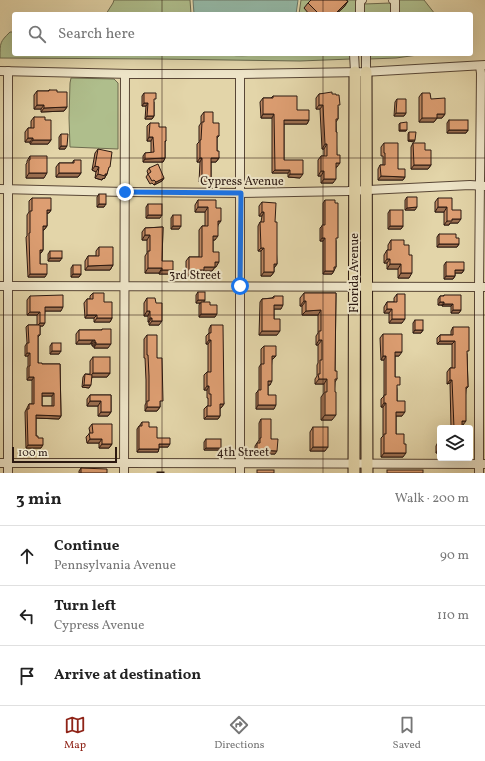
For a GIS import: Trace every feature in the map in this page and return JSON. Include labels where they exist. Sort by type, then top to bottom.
[{"type":"main road","name":"Florida Avenue","points":[[361,72],[361,288],[367,468]]},
{"type":"main road","name":"Florida Avenue","points":[[354,468],[361,288]]},
{"type":"street","points":[[360,12],[360,2],[362,0]]},
{"type":"street","points":[[393,0],[395,1],[395,12]]},
{"type":"street","points":[[355,56],[361,72]]},
{"type":"street","points":[[361,72],[365,56]]},
{"type":"street","points":[[8,473],[4,463],[4,286],[9,189],[4,71],[125,74],[240,74],[361,72],[482,66],[483,186],[481,467]]},
{"type":"street","points":[[124,473],[125,74]]},
{"type":"street","points":[[240,74],[240,473]]},
{"type":"street","name":"Cypress Avenue","points":[[0,189],[241,193],[361,191],[470,185],[483,186]]},
{"type":"street","name":"3rd Street","points":[[4,286],[240,286],[361,288],[482,287]]},
{"type":"street","name":"4th Street","points":[[4,463],[240,464],[354,468],[481,467]]},
{"type":"shaded area","points":[[114,0],[190,0],[191,12],[107,12]]},
{"type":"shaded area","points":[[193,0],[298,0],[296,12],[194,12]]},
{"type":"shaded area","points":[[301,0],[358,0],[357,12],[299,12]]},
{"type":"shaded area","points":[[398,0],[424,0],[433,12],[399,12]]},
{"type":"shaded area","points":[[391,3],[392,12],[364,12],[364,4]]},
{"type":"shaded area","points":[[12,32],[12,56],[351,56],[351,59],[300,61],[0,58],[1,43],[4,38]]},
{"type":"shaded area","points":[[369,56],[410,56],[396,58],[369,59]]},
{"type":"shaded area","points":[[71,78],[114,79],[118,83],[118,149],[70,147],[69,118]]},
{"type":"building","points":[[311,0],[348,1],[337,12],[317,12],[308,3]]},
{"type":"building","points":[[49,90],[67,92],[67,107],[44,108],[44,105],[37,105],[37,91]]},
{"type":"building","points":[[332,92],[332,94],[339,95],[340,105],[338,105],[336,132],[337,155],[340,155],[340,163],[336,163],[336,179],[324,179],[324,171],[321,171],[321,156],[327,156],[327,144],[325,144],[323,105],[319,105],[319,94]]},
{"type":"building","points":[[144,93],[156,93],[156,99],[154,99],[154,116],[147,116],[148,103],[144,103]]},
{"type":"building","points":[[422,93],[430,93],[431,99],[445,98],[445,114],[437,114],[437,118],[422,118]]},
{"type":"building","points":[[273,96],[297,96],[297,110],[309,110],[309,120],[284,120],[284,160],[303,160],[303,174],[290,174],[290,170],[275,170],[274,114],[263,114],[263,98],[273,98]]},
{"type":"building","points":[[397,99],[406,99],[406,113],[396,113]]},
{"type":"building","points":[[204,112],[213,112],[213,123],[219,123],[217,151],[219,151],[219,158],[211,158],[211,178],[202,178],[200,140],[202,122],[204,122]]},
{"type":"building","points":[[34,117],[45,117],[45,120],[51,120],[51,140],[33,140],[33,138],[28,138],[28,128],[34,128]]},
{"type":"building","points":[[449,120],[468,120],[468,130],[449,130]]},
{"type":"building","points":[[407,122],[407,130],[400,130],[400,123]]},
{"type":"building","points":[[150,123],[159,123],[159,127],[166,127],[165,158],[145,159],[145,153],[154,152],[153,137],[149,137]]},
{"type":"building","points":[[409,132],[416,132],[415,140],[409,140]]},
{"type":"building","points":[[61,134],[68,134],[67,146],[61,146]]},
{"type":"building","points":[[384,143],[398,143],[398,169],[405,169],[405,177],[381,176],[380,165],[385,165]]},
{"type":"building","points":[[413,143],[425,143],[425,150],[431,150],[431,165],[414,165]]},
{"type":"building","points":[[98,149],[112,152],[110,167],[105,176],[98,174],[99,167],[95,166]]},
{"type":"building","points":[[30,156],[47,156],[47,173],[29,173]]},
{"type":"building","points":[[74,160],[81,160],[81,173],[59,173],[59,163],[74,163]]},
{"type":"building","points":[[158,164],[164,178],[156,182],[154,180],[152,181],[148,174],[151,172],[149,168]]},
{"type":"building","points":[[99,194],[106,194],[106,204],[99,204]]},
{"type":"building","points":[[407,197],[417,197],[417,207],[407,208]]},
{"type":"building","points":[[32,198],[51,198],[51,210],[47,210],[47,226],[43,226],[43,250],[40,250],[40,264],[47,264],[47,274],[30,274],[29,233]]},
{"type":"building","points":[[438,198],[452,198],[452,210],[461,210],[461,219],[452,219],[452,221],[447,221],[447,207],[438,207]]},
{"type":"building","points":[[198,200],[216,200],[216,208],[221,208],[221,221],[218,221],[218,236],[213,236],[213,252],[219,252],[219,262],[215,262],[215,267],[204,267],[204,270],[189,272],[189,257],[202,257],[202,226],[208,226],[208,207],[198,207]]},
{"type":"building","points":[[325,200],[335,200],[335,203],[338,203],[338,238],[336,238],[336,267],[334,267],[334,271],[325,271],[325,238],[322,238],[322,225],[325,225]]},
{"type":"building","points":[[262,202],[276,203],[275,222],[277,222],[277,264],[274,264],[274,272],[264,272],[264,248],[261,248],[260,222],[264,222]]},
{"type":"building","points":[[148,204],[162,204],[162,215],[148,215]]},
{"type":"building","points":[[390,210],[403,210],[403,226],[390,226]]},
{"type":"building","points":[[173,215],[181,215],[181,226],[173,226]]},
{"type":"building","points":[[163,227],[162,261],[173,261],[173,270],[148,268],[150,235],[145,235],[145,228]]},
{"type":"building","points":[[439,234],[456,234],[456,238],[459,238],[459,244],[439,244]]},
{"type":"building","points":[[391,240],[404,240],[404,245],[409,245],[409,255],[412,255],[412,273],[401,273],[401,264],[390,264],[390,259],[387,259],[387,250],[391,250]]},
{"type":"building","points":[[99,247],[113,247],[113,265],[88,266],[88,256],[99,256]]},
{"type":"building","points":[[50,251],[62,251],[62,258],[50,258]]},
{"type":"building","points":[[446,262],[464,262],[464,270],[455,270],[455,276],[446,276]]},
{"type":"building","points":[[73,265],[81,265],[81,274],[73,274]]},
{"type":"building","points":[[198,292],[205,292],[205,300],[198,300]]},
{"type":"building","points":[[93,293],[104,293],[104,302],[112,302],[112,318],[97,318],[97,315],[87,315],[87,299],[93,299]]},
{"type":"building","points":[[304,293],[336,293],[336,415],[325,415],[325,392],[327,392],[327,379],[319,379],[318,374],[320,374],[320,360],[322,360],[322,340],[319,340],[319,331],[321,331],[321,310],[306,311]]},
{"type":"building","points":[[397,294],[405,294],[405,319],[392,319],[392,309],[387,309],[387,302],[397,302]]},
{"type":"building","points":[[63,295],[63,307],[45,307],[45,323],[40,323],[40,312],[30,312],[30,296]]},
{"type":"building","points":[[461,295],[461,310],[453,310],[453,304],[444,304],[444,302],[440,302],[440,296]]},
{"type":"building","points":[[274,296],[283,296],[283,305],[274,305],[274,319],[280,319],[280,331],[262,331],[262,299],[274,298]]},
{"type":"building","points":[[147,298],[155,298],[156,303],[162,303],[162,321],[152,321],[152,318],[150,318],[150,311],[147,311]]},
{"type":"building","points":[[201,302],[210,302],[210,305],[217,305],[217,314],[201,314]]},
{"type":"building","points":[[415,320],[423,320],[423,330],[415,330]]},
{"type":"building","points":[[28,325],[40,325],[40,335],[38,335],[38,363],[60,364],[61,416],[36,415],[36,436],[38,436],[38,438],[43,438],[43,445],[28,445],[27,409],[29,409],[29,404],[34,404],[34,377],[29,377],[30,353],[27,353],[27,343],[29,343]],"holes":[[[42,393],[54,393],[54,406],[42,406]]]},
{"type":"building","points":[[211,325],[223,325],[224,404],[220,404],[220,416],[207,416],[207,406],[211,406],[211,394],[209,394],[209,386],[207,386],[207,372],[211,372],[211,340],[209,340],[209,333],[211,333]]},
{"type":"building","points":[[453,327],[469,327],[469,351],[467,351],[468,387],[466,387],[466,421],[462,421],[462,425],[454,425],[450,368],[455,368],[455,341],[440,341],[440,335],[453,335]]},
{"type":"building","points":[[111,329],[111,344],[96,344],[95,340],[79,340],[79,330]]},
{"type":"building","points":[[383,334],[402,334],[402,352],[395,352],[395,377],[400,377],[400,385],[397,385],[397,401],[405,401],[405,412],[396,412],[396,434],[404,434],[406,453],[384,453],[384,434],[386,434],[386,403],[384,403],[384,395],[386,395],[386,356],[383,356]]},
{"type":"building","points":[[147,335],[157,335],[157,358],[162,358],[163,401],[160,401],[160,407],[147,407],[147,401],[149,401],[149,376]]},
{"type":"building","points":[[52,343],[61,343],[61,351],[52,351]]},
{"type":"building","points":[[264,346],[276,346],[276,356],[272,356],[272,381],[268,381],[268,395],[276,395],[276,405],[258,405],[258,390],[261,390],[261,364],[264,364]]},
{"type":"building","points":[[93,357],[110,357],[110,373],[93,373]]},
{"type":"building","points":[[85,374],[92,375],[91,385],[84,385]]},
{"type":"building","points":[[90,395],[111,395],[111,412],[101,412],[101,401],[90,401]]},
{"type":"building","points":[[261,419],[271,419],[271,439],[278,439],[277,451],[257,450],[257,443],[260,443],[261,438]]},
{"type":"building","points":[[142,422],[149,422],[149,427],[157,427],[157,438],[170,438],[170,444],[159,444],[159,449],[139,449],[139,426],[142,426]]},
{"type":"building","points":[[92,424],[112,424],[112,444],[102,444],[102,439],[90,439],[89,433],[93,433]]},
{"type":"building","points":[[313,427],[328,427],[328,447],[313,447]]},
{"type":"building","points":[[206,439],[221,439],[221,448],[206,448]]},
{"type":"building","points":[[81,468],[107,469],[107,473],[81,473]]},
{"type":"building","points":[[257,470],[274,470],[274,473],[257,473]]},
{"type":"building","points":[[387,470],[423,470],[423,473],[387,473]]},
{"type":"route","points":[[125,192],[241,193],[240,286]]}]
